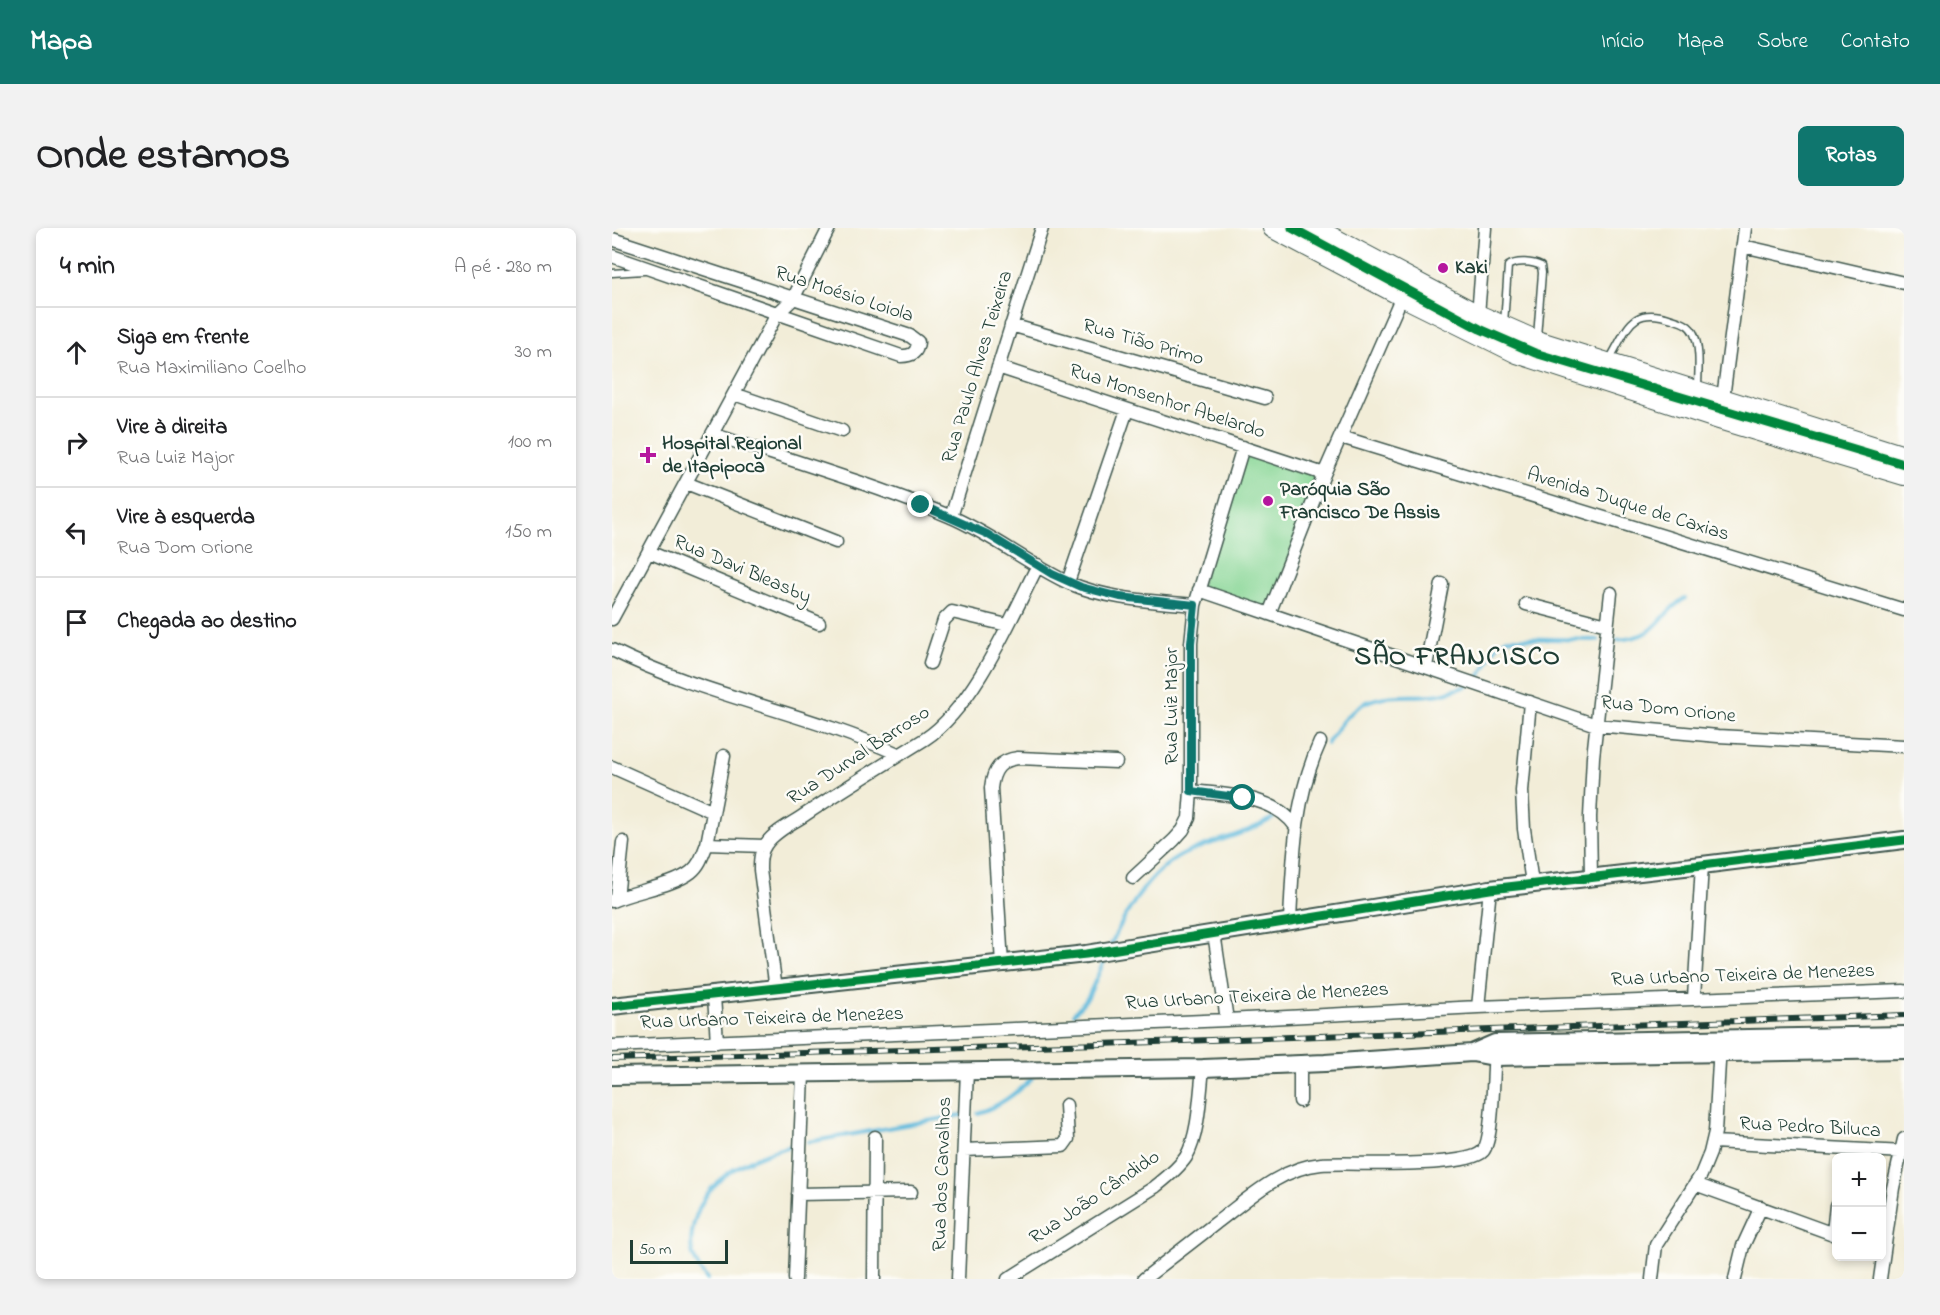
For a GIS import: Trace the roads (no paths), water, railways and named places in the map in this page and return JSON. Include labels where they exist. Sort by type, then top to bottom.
[{"type":"main road","points":[[1273,228],[1517,353],[1585,367],[1721,410],[1904,475]]},
{"type":"main road","points":[[1314,228],[1478,315],[1537,341],[1585,367],[1606,364],[1698,393],[1721,410],[1904,456]]},
{"type":"street","points":[[612,619],[777,314],[793,299],[829,228]]},
{"type":"street","name":"Rua Paulo Alves Teixeira","points":[[951,517],[1042,228]]},
{"type":"street","points":[[1478,315],[1485,228]]},
{"type":"street","points":[[1721,410],[1745,228]]},
{"type":"street","name":"Rua Moésio Loiola","points":[[612,239],[910,336],[918,342],[917,347],[909,356],[901,356],[612,256]]},
{"type":"street","points":[[1743,246],[1904,283]]},
{"type":"street","points":[[1269,614],[1324,474],[1402,296]]},
{"type":"street","name":"Rua Tião Primo","points":[[1011,325],[1264,398]]},
{"type":"street","name":"Rua Monsenhor Abelardo","points":[[998,367],[1324,474]]},
{"type":"street","points":[[734,394],[842,431]]},
{"type":"street","points":[[1068,582],[1127,410]]},
{"type":"street","points":[[712,434],[951,517],[987,534],[1068,582],[1120,597],[1195,605]]},
{"type":"street","name":"Avenida Duque de Caxias","points":[[1341,437],[1904,610]]},
{"type":"street","name":"Rua Luiz Major","points":[[1133,878],[1184,830],[1189,818],[1191,643],[1195,605],[1243,447]]},
{"type":"street","points":[[686,483],[836,542]]},
{"type":"street","name":"Rua Davi Bleasby","points":[[649,552],[819,623]]},
{"type":"street","name":"Rua Durval Barroso","points":[[764,846],[776,834],[945,723],[972,688],[1008,625],[1038,565]]},
{"type":"street","points":[[1426,666],[1442,584]]},
{"type":"street","name":"Rua Dom Orione","points":[[1199,590],[1464,678],[1596,725],[1718,736],[1904,746]]},
{"type":"street","points":[[1591,877],[1590,797],[1611,593]]},
{"type":"street","points":[[1526,604],[1607,625]]},
{"type":"street","points":[[930,663],[944,620],[952,612],[1008,625]]},
{"type":"street","points":[[612,650],[671,676],[821,723],[898,754]]},
{"type":"street","points":[[1530,702],[1522,791],[1524,829],[1532,883]]},
{"type":"street","points":[[1290,920],[1296,827],[1305,782],[1320,742]]},
{"type":"street","points":[[623,842],[615,900],[680,878],[691,872],[699,863],[707,844],[724,756]]},
{"type":"street","points":[[1002,964],[991,788],[997,767],[1010,759],[1018,758],[1116,762]]},
{"type":"street","points":[[612,767],[713,812]]},
{"type":"street","points":[[1191,791],[1243,798],[1269,805],[1283,812],[1296,827]]},
{"type":"street","points":[[612,1006],[1118,950],[1290,920],[1532,883],[1904,840]]},
{"type":"street","points":[[707,844],[764,846],[761,853],[760,870],[776,989]]},
{"type":"street","points":[[1694,998],[1702,865]]},
{"type":"street","points":[[1478,1007],[1490,889]]},
{"type":"street","points":[[1214,933],[1227,1020]]},
{"type":"street","name":"Rua Urbano Teixeira de Menezes","points":[[612,1047],[1478,1007],[1904,991]]},
{"type":"street","points":[[714,996],[717,1042]]},
{"type":"street","points":[[612,1076],[1203,1068],[1300,1064],[1494,1050],[1720,1045],[1904,1035]]},
{"type":"street","points":[[1720,1045],[1904,1050]]},
{"type":"street","points":[[1652,1279],[1656,1245],[1707,1164],[1713,1142],[1720,1045]]},
{"type":"street","points":[[1144,1279],[1253,1195],[1291,1171],[1320,1164],[1450,1162],[1476,1157],[1484,1151],[1490,1132],[1494,1050]]},
{"type":"street","points":[[1300,1064],[1300,1101]]},
{"type":"street","name":"Rua João Cândido","points":[[1008,1279],[1155,1187],[1173,1173],[1186,1156],[1194,1136],[1203,1068]]},
{"type":"street","name":"Rua dos Carvalhos","points":[[958,1279],[967,1071]]},
{"type":"street","points":[[795,1279],[804,1074]]},
{"type":"street","points":[[964,1150],[1063,1146],[1067,1144],[1068,1139],[1065,1105]]},
{"type":"street","points":[[874,1279],[875,1137]]},
{"type":"street","points":[[1886,1232],[1904,1139]]},
{"type":"street","name":"Rua Pedro Biluca","points":[[1713,1142],[1844,1153],[1902,1152]]},
{"type":"street","points":[[1695,1184],[1832,1233]]},
{"type":"street","points":[[798,1194],[911,1192]]},
{"type":"street","points":[[1735,1279],[1743,1246],[1761,1208]]},
{"type":"street","points":[[1880,1279],[1882,1261]]},
{"type":"lane","points":[[1504,327],[1508,266],[1512,263],[1534,263],[1541,266],[1542,273],[1537,341]]},
{"type":"lane","points":[[612,273],[653,270]]},
{"type":"lane","points":[[1606,364],[1634,319],[1643,314],[1657,314],[1688,325],[1694,333],[1697,345],[1698,393]]},
{"type":"waterway","points":[[1617,640],[1642,635],[1685,598]]},
{"type":"waterway","points":[[1476,680],[1497,646],[1507,638],[1598,640]]},
{"type":"waterway","points":[[1327,744],[1341,724],[1366,702],[1386,697],[1440,694],[1467,686]]},
{"type":"waterway","points":[[1111,944],[1125,916],[1143,890],[1164,867],[1191,851],[1263,824],[1273,818]]},
{"type":"waterway","points":[[1074,1013],[1088,997],[1106,957]]},
{"type":"waterway","points":[[978,1113],[1007,1099],[1032,1078]]},
{"type":"waterway","points":[[808,1142],[962,1115]]},
{"type":"waterway","points":[[707,1279],[694,1259],[691,1239],[700,1206],[709,1192],[732,1170],[762,1155],[795,1145]]},
{"type":"railway","points":[[612,1059],[1904,1015]]},
{"type":"place","name":"Kaki","points":[[1443,268]]},
{"type":"place","name":"Hospital Regional de Itapipoca","points":[[648,455]]},
{"type":"place","name":"Paróquia São Francisco De Assis","points":[[1268,501]]},
{"type":"district","name":"SÃO FRANCISCO","points":[[1458,658]]}]
